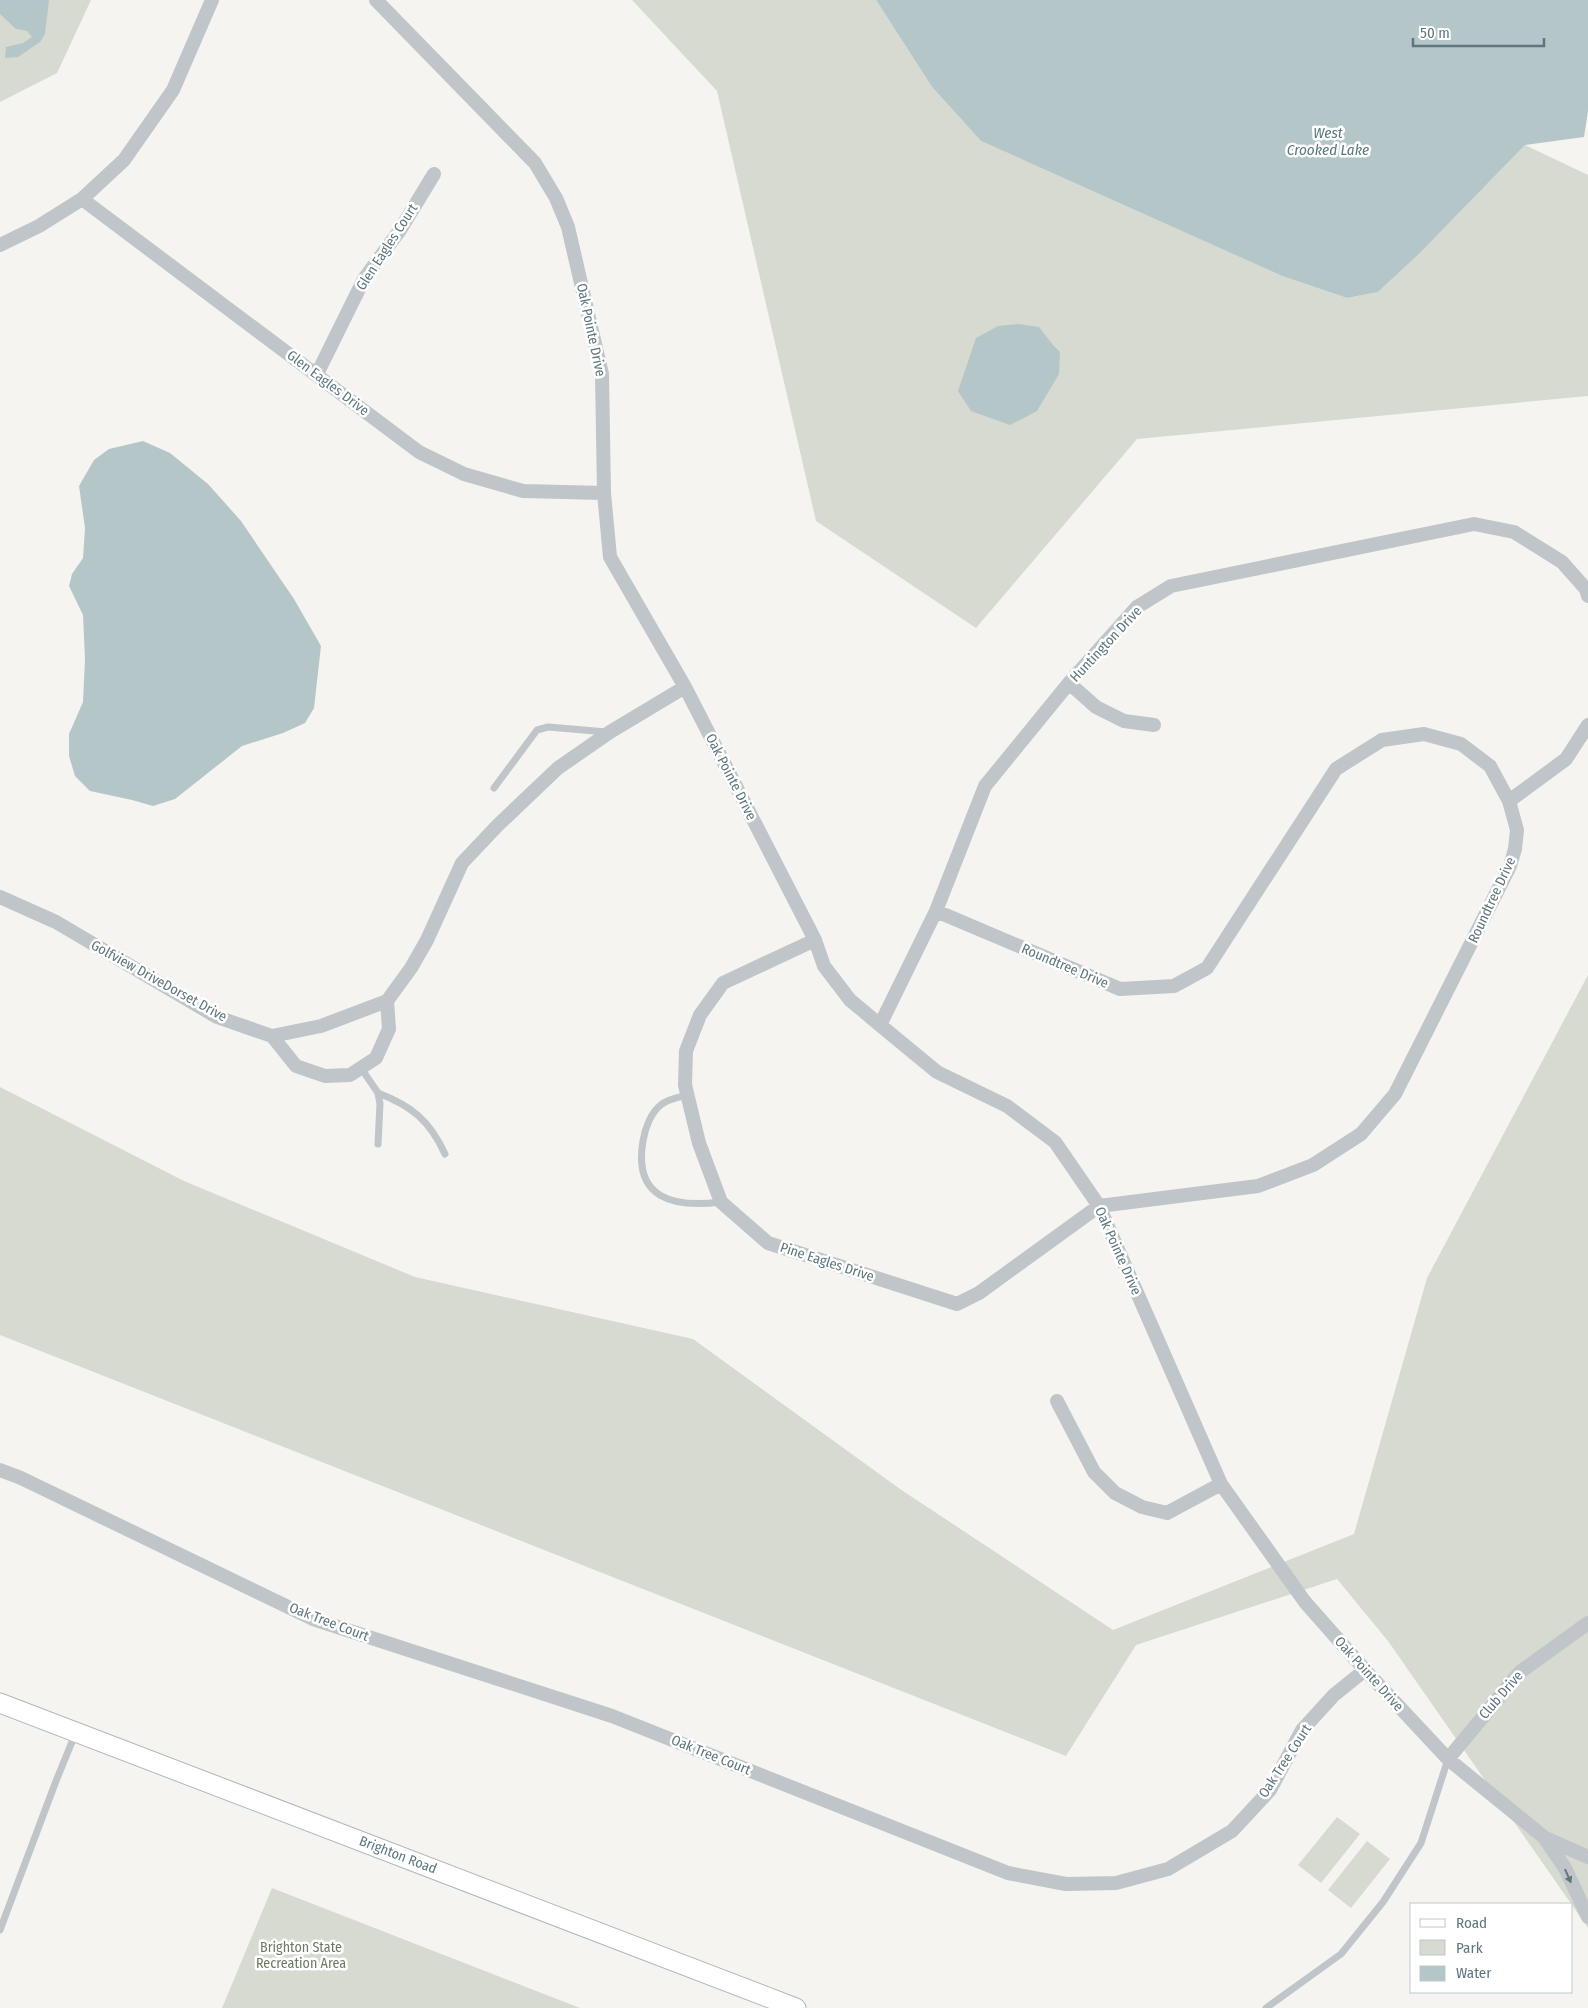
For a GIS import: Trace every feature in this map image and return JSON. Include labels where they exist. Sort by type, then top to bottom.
[{"type":"street","points":[[0,245],[40,226],[82,199],[124,160],[172,90],[212,0]]},
{"type":"street","name":"Oak Pointe Drive","points":[[376,0],[535,163],[556,198],[568,226],[602,374],[604,493],[610,556],[685,688],[815,940],[824,966],[850,1000],[937,1072],[1007,1106],[1055,1142],[1099,1206],[1221,1484],[1306,1602],[1364,1670],[1448,1759],[1545,1838],[1588,1856]]},
{"type":"street","name":"Glen Eagles Court","points":[[317,374],[364,279],[400,230],[434,174]]},
{"type":"street","name":"Glen Eagles Drive","points":[[82,199],[419,452],[464,474],[523,491],[604,493]]},
{"type":"street","name":"Huntington Drive","points":[[880,1025],[936,911],[985,786],[1069,683],[1137,607],[1171,586],[1474,524],[1514,532],[1562,562],[1586,589],[1588,596]]},
{"type":"street","points":[[1069,683],[1096,707],[1124,721],[1154,725]]},
{"type":"street","points":[[387,1001],[388,1029],[376,1058],[350,1075],[325,1076],[296,1066],[272,1036],[321,1026],[387,1001],[411,968],[462,863],[498,825],[558,768],[610,732],[685,688]]},
{"type":"street","points":[[1509,801],[1566,759],[1588,725]]},
{"type":"street","name":"Roundtree Drive","points":[[936,911],[1120,989],[1174,986],[1207,968],[1336,769],[1382,740],[1424,734],[1461,744],[1490,766],[1509,801],[1517,830],[1515,849],[1510,866],[1394,1094],[1361,1134],[1312,1165],[1258,1186],[1099,1206]]},
{"type":"street","name":"Golfview DriveDorset Drive","points":[[0,897],[56,922],[217,1017],[272,1036]]},
{"type":"street","name":"Pine Eagles Drive","points":[[815,940],[723,983],[700,1015],[686,1052],[685,1085],[700,1143],[721,1202],[768,1243],[957,1304],[979,1293],[1099,1206]]},
{"type":"street","points":[[1058,1401],[1094,1472],[1115,1493],[1142,1507],[1167,1513],[1221,1484]]},
{"type":"street","name":"Oak Tree Court","points":[[0,1470],[313,1619],[612,1716],[1008,1873],[1066,1884],[1116,1883],[1168,1869],[1232,1831],[1270,1790],[1302,1730],[1334,1695],[1364,1670]]},
{"type":"street","name":"Club Drive","points":[[1448,1759],[1520,1672],[1588,1623]]},
{"type":"street","name":"Brighton Road","points":[[0,1703],[796,2008]]},
{"type":"street","name":"Oak Pointe Drive","points":[[1545,1838],[1565,1868],[1588,1917]]},
{"type":"lane","points":[[494,788],[538,730],[548,727],[610,732]]},
{"type":"lane","points":[[361,1068],[378,1093],[380,1104],[378,1144]]},
{"type":"lane","points":[[378,1093],[391,1098],[418,1115],[431,1128],[445,1154]]},
{"type":"lane","points":[[688,1095],[662,1103],[652,1114],[644,1134],[641,1155],[644,1176],[649,1186],[670,1200],[698,1205],[721,1202]]},
{"type":"lane","points":[[0,1930],[76,1732]]},
{"type":"lane","points":[[1266,2008],[1341,1954],[1382,1902],[1421,1843],[1448,1759]]},
{"type":"green space","points":[[0,0],[91,0],[57,73],[0,102]]},
{"type":"green space","points":[[632,0],[876,0],[932,87],[981,141],[1282,276],[1347,298],[1378,292],[1419,254],[1525,145],[1588,175],[1588,396],[1137,439],[976,628],[816,521],[717,91]]},
{"type":"green space","points":[[1588,975],[1588,1928],[1573,1906],[1573,1903],[1571,1903],[1388,1641],[1337,1579],[1136,1645],[1066,1756],[0,1335],[0,1087],[184,1181],[415,1277],[693,1339],[900,1489],[1113,1630],[1354,1534],[1427,1278]]},
{"type":"green space","points":[[1337,1817],[1360,1834],[1321,1883],[1298,1865]]},
{"type":"green space","points":[[1367,1841],[1390,1859],[1351,1908],[1328,1890]]},
{"type":"green space","name":"Brighton State Recreation Area","points":[[272,1888],[580,2008],[222,2008]]},
{"type":"water","points":[[0,0],[49,0],[45,34],[40,42],[18,57],[5,58],[6,47],[23,43],[32,37],[27,31],[16,29],[0,14]]},
{"type":"water","name":"West Crooked Lake","points":[[876,0],[1588,0],[1588,111],[1584,137],[1525,145],[1419,254],[1378,292],[1347,298],[1282,276],[981,141],[932,87]]},
{"type":"water","points":[[1018,324],[1039,327],[1060,352],[1059,374],[1037,411],[1010,425],[971,411],[958,391],[976,338],[998,326]]},
{"type":"water","points":[[143,441],[170,453],[208,484],[241,521],[294,599],[321,646],[314,708],[305,723],[283,733],[242,746],[175,799],[153,806],[90,791],[75,776],[69,756],[69,734],[83,702],[85,659],[83,615],[69,586],[72,574],[83,558],[85,528],[79,486],[94,460],[109,449]]}]
